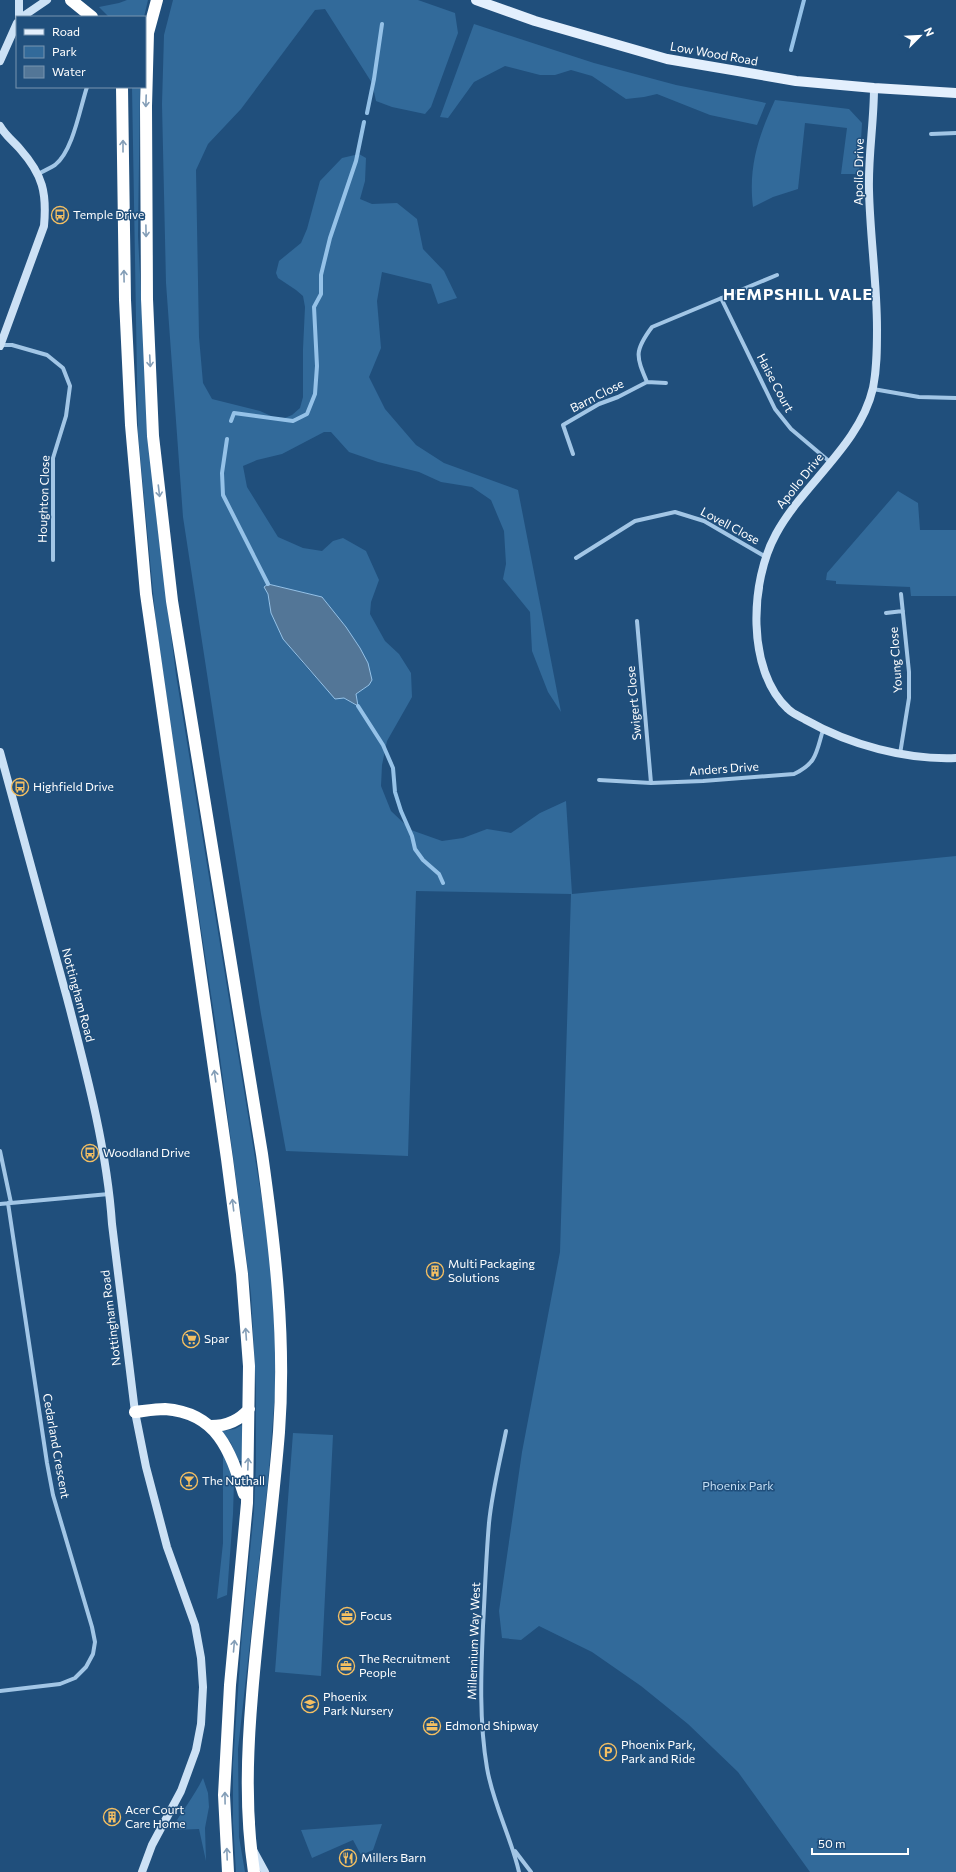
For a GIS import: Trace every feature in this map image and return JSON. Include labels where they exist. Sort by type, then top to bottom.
[{"type":"highway","points":[[71,0],[91,16]]},
{"type":"highway","points":[[157,0],[148,33],[146,114],[147,299],[153,436],[172,601],[262,1154],[274,1243],[280,1304],[281,1366],[279,1429],[274,1493],[258,1621],[248,1740],[247,1788],[250,1844],[254,1872]]},
{"type":"highway","points":[[122,88],[125,300],[131,425],[146,594],[227,1159],[242,1274],[249,1366],[247,1503],[230,1685],[224,1795],[228,1872]]},
{"type":"highway","points":[[135,1412],[164,1409],[183,1412],[211,1426],[230,1453],[247,1503]]},
{"type":"highway","points":[[211,1426],[229,1424],[245,1414],[249,1409]]},
{"type":"main road","name":"Low Wood Road","points":[[476,0],[535,22],[667,59],[796,81],[956,93]]},
{"type":"street","points":[[18,16],[19,0]]},
{"type":"street","points":[[23,16],[47,0]]},
{"type":"street","points":[[0,61],[16,25]]},
{"type":"street","points":[[38,174],[55,164],[62,156],[70,140],[87,88]]},
{"type":"street","name":"Apollo Drive","points":[[874,88],[869,189],[877,322],[877,364],[873,388],[862,419],[785,518],[774,536],[766,557],[758,587],[757,627],[759,654],[767,677],[775,692],[788,710],[823,730],[863,744],[900,754],[918,757],[956,758]]},
{"type":"street","points":[[0,126],[26,156],[38,174],[44,189],[45,200],[44,226],[0,345]]},
{"type":"street","points":[[930,134],[956,133]]},
{"type":"street","points":[[666,384],[647,382],[637,360],[640,342],[652,328],[777,275]]},
{"type":"street","name":"Haise Court","points":[[721,298],[775,408],[791,429],[830,462]]},
{"type":"street","name":"Houghton Close","points":[[0,345],[12,345],[47,354],[64,368],[70,386],[66,416],[53,458],[53,560]]},
{"type":"street","name":"Barn Close","points":[[573,454],[562,425],[599,404],[618,397],[647,382]]},
{"type":"street","points":[[873,388],[918,397],[956,398]]},
{"type":"street","name":"Lovell Close","points":[[576,558],[636,521],[675,512],[704,522],[766,557]]},
{"type":"street","name":"Young Close","points":[[900,754],[909,698],[909,672],[901,594]]},
{"type":"street","name":"Young Close","points":[[886,613],[903,612]]},
{"type":"street","name":"Swigert Close","points":[[636,621],[651,783]]},
{"type":"street","name":"Anders Drive","points":[[599,780],[651,783],[703,781],[794,774],[805,769],[812,763],[823,730]]},
{"type":"street","name":"Nottingham Road","points":[[0,752],[78,1040],[93,1102],[110,1194],[112,1224],[135,1412],[146,1467],[167,1547],[195,1625],[201,1658],[203,1687],[201,1724],[196,1750],[181,1791],[152,1845],[142,1872]]},
{"type":"street","name":"Cedarland Crescent","points":[[0,1151],[10,1203],[46,1463],[53,1495],[92,1627],[95,1642],[93,1654],[86,1666],[75,1678],[60,1684],[0,1692]]},
{"type":"street","points":[[0,1204],[110,1194]]},
{"type":"street","name":"Millennium Way West","points":[[506,1431],[493,1495],[489,1524],[482,1653],[482,1720],[487,1770],[495,1798],[514,1849],[519,1872]]},
{"type":"street","points":[[250,1844],[265,1872]]},
{"type":"street","name":"Millennium Way West","points":[[514,1849],[531,1872]]},
{"type":"green space","points":[[127,0],[148,0],[144,16],[108,16],[99,7]]},
{"type":"green space","name":"Phoenix Park","points":[[173,0],[418,0],[455,13],[458,33],[431,107],[425,114],[392,107],[376,101],[372,83],[325,9],[315,10],[241,109],[208,144],[196,170],[199,337],[203,383],[212,399],[260,411],[280,420],[292,415],[300,408],[303,397],[305,307],[303,296],[278,278],[276,273],[279,261],[301,243],[307,229],[320,181],[342,158],[359,154],[366,158],[365,181],[360,199],[372,204],[397,203],[417,219],[423,249],[444,271],[457,298],[438,304],[431,284],[382,272],[377,301],[381,348],[369,377],[385,409],[416,445],[444,463],[518,490],[561,712],[548,692],[532,651],[530,612],[503,579],[506,564],[504,531],[491,500],[472,487],[441,482],[419,472],[378,462],[349,452],[331,432],[324,432],[282,454],[257,460],[243,466],[247,487],[278,537],[303,548],[322,551],[333,541],[343,538],[366,551],[379,580],[371,602],[370,614],[385,641],[399,654],[411,673],[412,697],[387,741],[382,765],[381,786],[391,811],[411,830],[442,841],[463,838],[487,829],[511,833],[540,813],[566,801],[572,894],[956,856],[956,1872],[810,1872],[738,1772],[688,1724],[641,1686],[592,1652],[539,1626],[521,1640],[502,1638],[499,1611],[522,1452],[560,1252],[571,894],[416,891],[408,1156],[286,1151],[261,1014],[183,517],[166,283],[162,104],[164,35]],"holes":[[[268,584],[322,597],[346,627],[360,648],[369,685],[356,694],[357,706],[344,698],[335,698],[290,647],[274,618],[269,602]]]},
{"type":"green space","points":[[474,24],[594,63],[676,85],[766,103],[757,125],[710,115],[657,94],[626,99],[592,76],[571,70],[555,75],[540,75],[505,66],[474,82],[448,118],[440,117]]},
{"type":"green space","points":[[132,88],[140,88],[138,236],[148,428],[157,522],[176,675],[264,1213],[272,1271],[275,1329],[275,1393],[268,1482],[238,1749],[239,1837],[245,1872],[236,1872],[233,1823],[233,1763],[242,1633],[254,1511],[256,1463],[256,1389],[251,1294],[217,1034],[156,623],[138,434]]},
{"type":"green space","points":[[775,100],[849,109],[862,123],[859,174],[841,174],[847,128],[805,123],[798,189],[773,197],[753,207],[752,178],[756,151],[764,126]]},
{"type":"green space","points":[[898,491],[918,503],[920,530],[956,530],[956,596],[911,596],[910,587],[836,584],[836,581],[826,580],[827,573]]},
{"type":"green space","points":[[242,1425],[242,1461],[238,1461],[231,1443],[221,1431],[235,1429]]},
{"type":"green space","points":[[293,1433],[333,1435],[321,1676],[275,1672]]},
{"type":"green space","points":[[224,1452],[234,1481],[233,1514],[227,1595],[217,1599],[223,1543]]},
{"type":"green space","points":[[203,1778],[208,1793],[209,1807],[205,1828],[206,1861],[199,1829],[171,1830],[196,1792]]},
{"type":"green space","points":[[382,1824],[373,1850],[361,1855],[353,1840],[312,1858],[301,1830]]},
{"type":"water","points":[[268,584],[322,597],[346,627],[368,663],[372,680],[369,685],[356,694],[358,706],[344,698],[335,699],[283,639],[271,613],[268,594],[264,587]]},
{"type":"waterway","points":[[791,50],[804,0]]},
{"type":"waterway","points":[[367,113],[374,79],[382,24]]},
{"type":"waterway","points":[[231,421],[234,413],[293,421],[307,414],[315,394],[317,366],[314,307],[321,294],[321,275],[330,238],[356,161],[364,122]]},
{"type":"waterway","points":[[227,439],[222,473],[223,495],[268,584]]},
{"type":"waterway","points":[[358,706],[383,745],[393,768],[395,792],[401,811],[412,836],[415,849],[423,860],[439,874],[443,883]]},
{"type":"place","name":"Temple Drive","points":[[60,215]]},
{"type":"place","name":"Highfield Drive","points":[[20,787]]},
{"type":"place","name":"Woodland Drive","points":[[90,1153]]},
{"type":"place","name":"Multi Packaging Solutions","points":[[435,1271]]},
{"type":"place","name":"Spar","points":[[191,1339]]},
{"type":"place","name":"The Nuthall","points":[[189,1481]]},
{"type":"place","name":"Focus","points":[[347,1616]]},
{"type":"place","name":"The Recruitment People","points":[[346,1666]]},
{"type":"place","name":"Phoenix Park Nursery","points":[[310,1704]]},
{"type":"place","name":"Edmond Shipway","points":[[432,1726]]},
{"type":"place","name":"Phoenix Park, Park and Ride","points":[[608,1752]]},
{"type":"place","name":"Acer Court Care Home","points":[[112,1817]]},
{"type":"place","name":"Millers Barn","points":[[348,1858]]},
{"type":"district","name":"HEMPSHILL VALE","points":[[798,294]]}]
